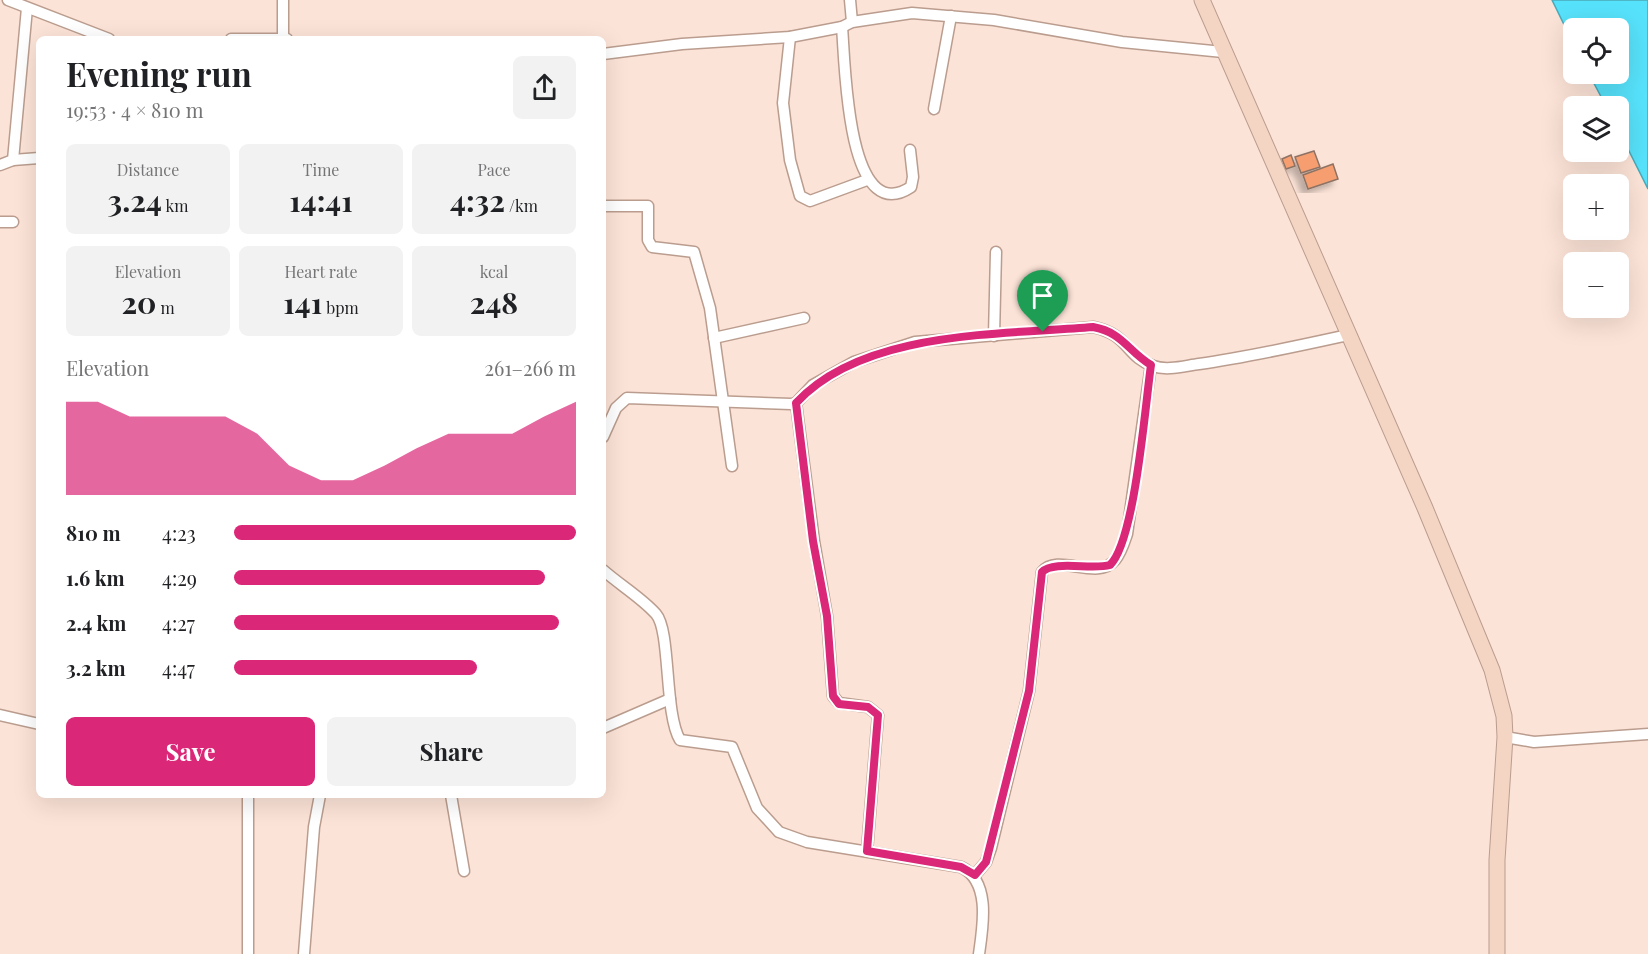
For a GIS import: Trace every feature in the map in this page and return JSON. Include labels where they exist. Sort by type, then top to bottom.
[{"type":"street","points":[[8,0],[102,36]]},
{"type":"street","points":[[283,0],[285,36]]},
{"type":"street","points":[[850,0],[847,24],[852,126],[860,162],[867,180],[876,189],[887,192],[904,192],[911,187],[913,177],[910,150]]},
{"type":"street","points":[[1202,0],[1483,645],[1499,694],[1505,737],[1497,860],[1497,954]]},
{"type":"street","points":[[13,160],[27,8]]},
{"type":"street","points":[[606,54],[682,44],[790,37],[847,24],[912,14],[994,20],[1122,42],[1223,52]]},
{"type":"street","points":[[934,109],[951,16]]},
{"type":"street","points":[[790,37],[783,103],[790,160],[800,195],[810,201],[867,180]]},
{"type":"street","points":[[0,165],[13,160],[36,158]]},
{"type":"street","points":[[606,206],[648,206],[648,240],[652,247],[694,251],[710,308],[732,466]]},
{"type":"street","points":[[0,222],[13,222]]},
{"type":"street","points":[[994,336],[996,252]]},
{"type":"street","points":[[714,338],[804,318]]},
{"type":"street","points":[[606,430],[616,408],[627,398],[796,403],[813,385],[854,362],[915,342],[1093,327],[1118,335],[1134,354],[1151,365],[1167,368],[1242,358],[1348,335]]},
{"type":"street","points":[[975,875],[986,862],[992,848],[1029,691],[1042,572],[1053,566],[1102,567],[1116,560],[1127,534],[1151,365]]},
{"type":"street","points":[[796,403],[813,541],[827,616],[833,696],[839,704],[868,707],[878,715],[867,851]]},
{"type":"street","points":[[606,572],[658,615],[663,634],[670,699],[680,740],[732,747],[757,808],[779,832],[807,842],[961,867],[975,875],[980,886],[983,917],[979,954]]},
{"type":"street","points":[[606,727],[670,699]]},
{"type":"street","points":[[0,715],[36,723]]},
{"type":"street","points":[[1505,737],[1534,742],[1648,734]]},
{"type":"street","points":[[248,798],[248,954]]},
{"type":"street","points":[[304,954],[314,827],[319,798]]},
{"type":"street","points":[[452,798],[464,871]]},
{"type":"water","points":[[1552,0],[1648,0],[1648,189],[1629,151],[1629,96],[1601,96],[1594,84],[1629,84],[1629,18],[1563,18],[1563,23]]},
{"type":"building","points":[[1314,151],[1320,167],[1301,173],[1295,157]]},
{"type":"building","points":[[1291,155],[1295,166],[1286,169],[1282,159]]},
{"type":"building","points":[[1333,164],[1338,179],[1308,189],[1303,175]]},
{"type":"route","points":[[1093,327],[1105,330],[1118,335],[1134,354],[1151,365],[1127,534],[1116,560],[1110,565],[1084,568],[1053,566],[1045,568],[1042,572],[1036,646],[1029,691],[995,825],[992,848],[986,862],[975,875],[961,867],[867,851],[878,715],[868,707],[839,704],[833,696],[827,616],[813,541],[796,403],[813,385],[854,362],[915,342],[1043,332],[1093,327]]}]
